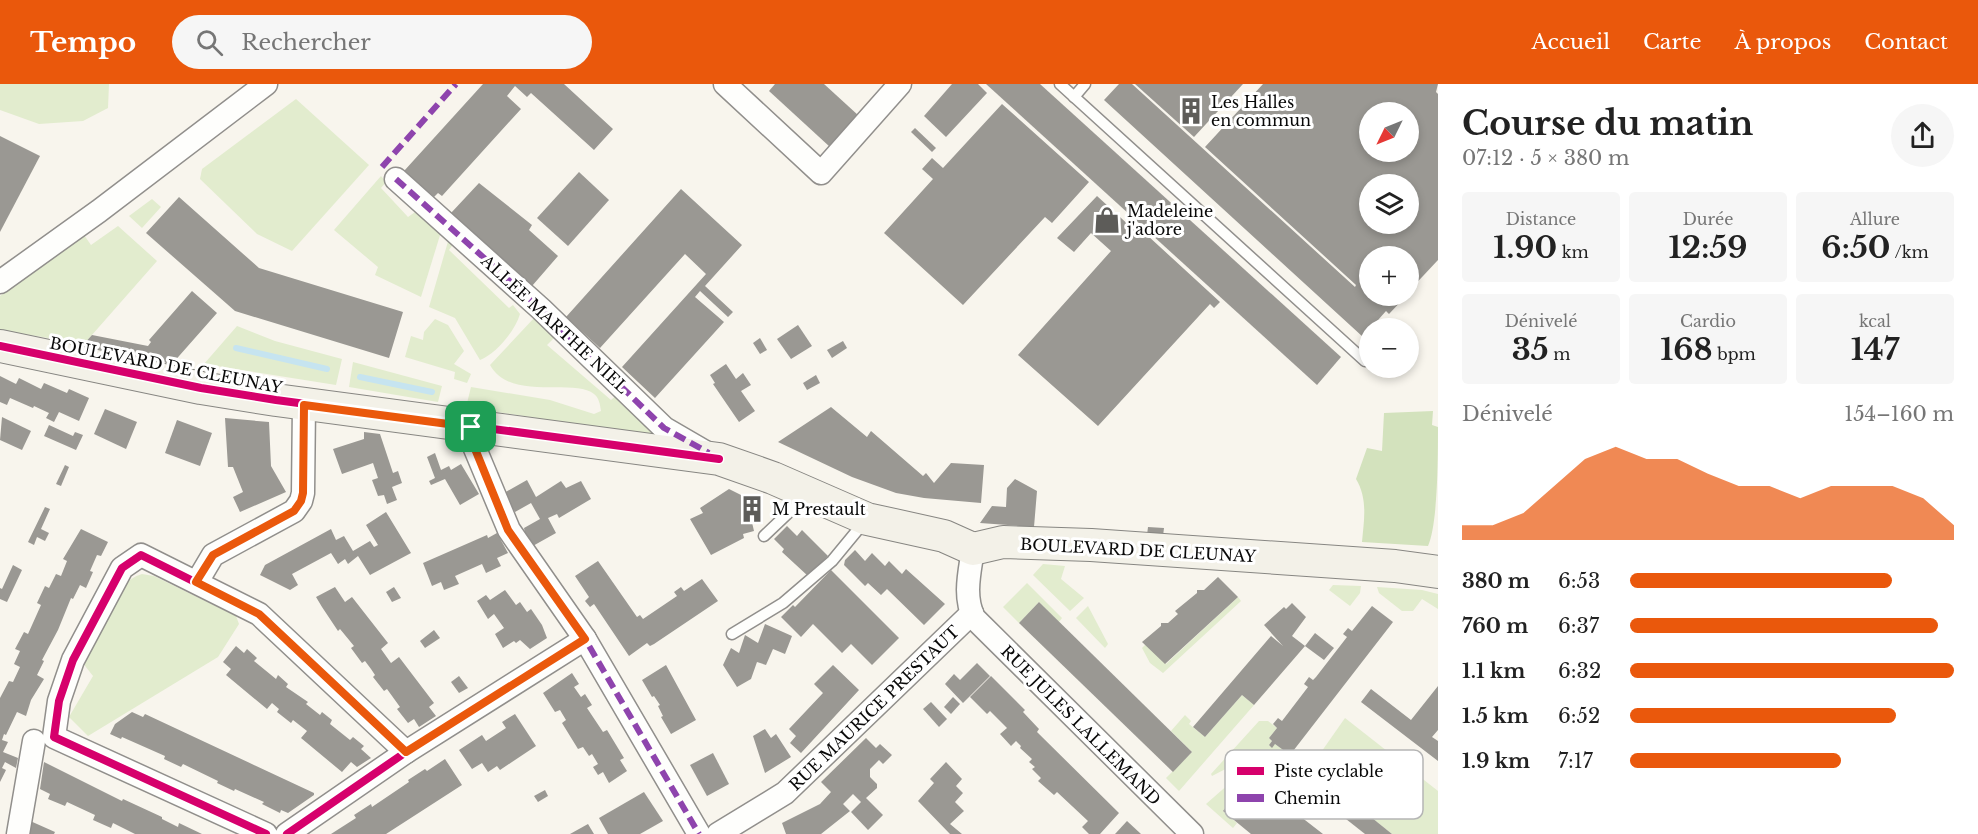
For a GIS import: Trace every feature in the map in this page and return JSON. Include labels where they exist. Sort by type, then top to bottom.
[{"type":"main road","name":"BOULEVARD DE CLEUNAY","points":[[0,346],[201,388],[304,405],[626,445],[719,459],[773,478],[867,519],[945,536],[973,549],[1003,542],[1091,545],[1372,564],[1438,572]]},
{"type":"street","points":[[0,282],[99,211],[266,84]]},
{"type":"street","points":[[725,84],[821,173],[900,84]]},
{"type":"street","name":"ALLÉE MARTHE NIEL","points":[[396,179],[538,306],[664,428],[719,459]]},
{"type":"street","points":[[196,582],[213,555],[294,511],[301,501],[304,405]]},
{"type":"street","points":[[471,427],[471,439],[508,530],[585,639],[699,834]]},
{"type":"street","name":"RUE MAURICE PRESTAUT","points":[[717,834],[784,794],[972,613],[968,582],[973,549]]},
{"type":"street","points":[[266,834],[54,737],[59,701],[73,660],[122,568],[141,555],[259,614],[406,752]]},
{"type":"street","name":"RUE JULES LALLEMAND","points":[[972,613],[983,627],[1192,834]]},
{"type":"street","points":[[287,834],[406,752],[585,639]]},
{"type":"street","points":[[18,834],[34,741]]},
{"type":"lane","points":[[1060,84],[1359,356]]},
{"type":"lane","points":[[1074,97],[1085,84]]},
{"type":"lane","points":[[764,536],[807,494]]},
{"type":"lane","points":[[732,634],[783,603],[832,561],[867,519]]},
{"type":"green space","points":[[0,84],[109,84],[108,108],[83,121],[39,124],[0,110]]},
{"type":"green space","points":[[296,99],[369,165],[292,251],[257,234],[200,179],[202,169]]},
{"type":"green space","points":[[381,176],[386,182],[381,188],[408,217],[418,210],[441,232],[421,297],[375,275],[378,267],[334,230]]},
{"type":"green space","points":[[152,199],[161,207],[142,228],[129,216]]},
{"type":"green space","points":[[118,226],[157,261],[84,344],[0,330],[0,296],[84,235],[91,245]]},
{"type":"green space","points":[[449,238],[454,243],[449,250],[509,308],[513,305],[520,314],[514,328],[504,341],[492,353],[480,360],[455,318],[429,307]]},
{"type":"green space","points":[[535,317],[556,336],[547,345],[611,400],[619,393],[663,438],[466,407],[471,387],[550,400],[594,414],[601,411],[597,397],[585,390],[512,383],[499,376],[490,365]]},
{"type":"green space","points":[[435,319],[448,325],[464,351],[454,364],[471,374],[467,383],[454,379],[455,372],[405,357],[411,336],[423,340],[424,332]]},
{"type":"green space","points":[[237,326],[275,341],[342,359],[336,385],[204,364]]},
{"type":"green space","points":[[353,362],[442,386],[438,402],[349,387]]},
{"type":"green space","points":[[1433,411],[1432,425],[1438,427],[1436,506],[1428,546],[1362,542],[1364,502],[1356,479],[1367,448],[1382,451],[1384,413]]},
{"type":"green space","points":[[1043,564],[1065,566],[1061,579],[1084,598],[1070,611],[1033,575]]},
{"type":"green space","points":[[142,574],[154,576],[236,616],[239,624],[218,657],[88,736],[69,717],[93,676],[82,662],[113,599],[131,579]]},
{"type":"green space","points":[[1027,583],[1062,618],[1059,622],[1039,602],[1019,623],[1003,607]]},
{"type":"green space","points":[[1333,585],[1361,586],[1360,593],[1350,606],[1329,590]]},
{"type":"green space","points":[[1377,587],[1422,590],[1438,594],[1438,609],[1422,599],[1413,611],[1402,611],[1379,593]]},
{"type":"green space","points":[[1238,597],[1241,601],[1163,673],[1150,663],[1142,648],[1146,644],[1166,664]]},
{"type":"green space","points":[[1088,606],[1108,644],[1105,648],[1076,618]]},
{"type":"green space","points":[[1242,695],[1254,705],[1179,791],[1166,778],[1192,752],[1171,731],[1185,715],[1191,721],[1189,724],[1205,737]]},
{"type":"green space","points":[[1345,718],[1386,750],[1323,750]]},
{"type":"green space","points":[[1259,721],[1268,721],[1277,728],[1269,738],[1272,741],[1269,745],[1272,747],[1275,744],[1283,750],[1233,750]]},
{"type":"green space","points":[[1225,759],[1225,769],[1212,776],[1211,774]]},
{"type":"green space","points":[[1423,779],[1438,791],[1438,834],[1392,834],[1373,819],[1423,819]]},
{"type":"green space","points":[[1225,787],[1223,811],[1225,819],[1232,819],[1237,823],[1233,828],[1206,804]]},
{"type":"building","points":[[483,84],[564,84],[613,129],[594,150],[531,93],[527,97],[515,86],[507,96],[521,109],[442,196],[438,193],[434,197],[404,171]]},
{"type":"building","points":[[775,84],[824,84],[859,116],[830,147],[769,91]]},
{"type":"building","points":[[952,84],[978,84],[987,93],[946,137],[924,116]]},
{"type":"building","points":[[986,84],[1040,84],[1341,357],[1317,385]]},
{"type":"building","points":[[1119,84],[1132,84],[1355,287],[1356,285],[1205,147],[1263,84],[1438,84],[1436,92],[1438,94],[1438,260],[1419,280],[1419,246],[1359,246],[1359,306],[1397,306],[1389,314],[1386,311],[1380,318],[1359,318],[1359,333],[1104,100]]},
{"type":"building","name":"Les Halles en commun","points":[[1135,84],[1243,84],[1194,137]]},
{"type":"building","points":[[1002,104],[1089,182],[1052,223],[1045,217],[963,305],[884,233],[933,179],[922,169],[932,158],[943,168]]},
{"type":"building","points":[[915,128],[936,148],[932,152],[911,132]]},
{"type":"building","points":[[0,136],[40,156],[0,232]]},
{"type":"building","points":[[579,172],[609,200],[568,246],[537,218]]},
{"type":"building","points":[[479,183],[532,225],[529,230],[558,256],[532,286],[451,213]]},
{"type":"building","points":[[681,189],[742,245],[705,286],[733,312],[728,317],[700,291],[695,297],[724,322],[655,398],[622,367],[706,274],[685,254],[600,348],[566,317]]},
{"type":"building","points":[[1097,196],[1132,228],[1135,224],[1220,302],[1214,308],[1210,304],[1098,426],[1018,355],[1111,251],[1091,233],[1074,252],[1057,238]]},
{"type":"building","points":[[179,197],[259,268],[403,312],[389,358],[235,311],[146,233]]},
{"type":"building","points":[[192,291],[217,313],[172,364],[82,346],[92,335],[148,346],[151,342],[149,340]]},
{"type":"building","points":[[798,325],[812,346],[791,359],[777,339]]},
{"type":"building","points":[[760,338],[767,350],[760,354],[753,343]]},
{"type":"building","points":[[843,341],[847,348],[832,358],[827,350]]},
{"type":"building","points":[[726,364],[736,379],[743,373],[751,385],[741,391],[755,411],[739,422],[713,384],[715,383],[710,375]]},
{"type":"building","points":[[816,375],[820,383],[807,390],[803,383]]},
{"type":"building","points":[[0,376],[16,384],[19,378],[41,389],[44,383],[67,393],[69,389],[89,398],[79,421],[59,412],[54,422],[46,418],[49,413],[34,406],[33,408],[10,398],[7,405],[0,402]]},
{"type":"building","points":[[831,407],[867,437],[871,431],[923,476],[926,473],[934,483],[951,463],[984,465],[981,503],[896,493],[852,477],[778,442]]},
{"type":"building","points":[[105,409],[137,422],[126,449],[94,434]]},
{"type":"building","points":[[2,417],[31,431],[22,450],[0,440]]},
{"type":"building","points":[[225,418],[269,422],[271,466],[286,492],[240,512],[233,497],[243,492],[233,467],[228,467]]},
{"type":"building","points":[[177,420],[212,433],[200,466],[165,453]]},
{"type":"building","points":[[49,425],[73,436],[75,432],[83,435],[76,450],[44,436]]},
{"type":"building","points":[[364,432],[380,434],[393,473],[398,471],[402,483],[392,487],[397,500],[387,504],[384,495],[378,496],[372,480],[378,478],[373,463],[342,474],[333,449],[364,439]]},
{"type":"building","points":[[435,453],[441,470],[449,466],[451,470],[461,464],[479,494],[460,505],[445,479],[431,485],[429,481],[435,478],[427,457]]},
{"type":"building","points":[[65,465],[69,467],[61,486],[56,484]]},
{"type":"building","points":[[1015,479],[1037,491],[1034,527],[980,523],[992,506],[1006,507],[1007,488]]},
{"type":"building","points":[[527,480],[536,497],[561,481],[566,488],[581,481],[591,499],[559,518],[557,514],[548,518],[556,533],[531,547],[524,528],[540,519],[531,503],[515,512],[504,493]]},
{"type":"building","points":[[729,489],[745,497],[747,504],[754,502],[757,513],[750,514],[754,531],[743,534],[744,538],[711,555],[690,519],[703,513],[700,508]]},
{"type":"building","points":[[45,507],[50,509],[41,529],[49,533],[45,541],[37,537],[34,545],[28,542]]},
{"type":"building","points":[[386,512],[411,553],[370,575],[358,556],[348,564],[345,559],[338,564],[331,553],[292,574],[298,585],[290,590],[260,575],[265,565],[331,529],[336,540],[344,536],[353,551],[370,541],[374,547],[378,545],[366,525]]},
{"type":"building","points":[[787,526],[797,536],[802,530],[828,556],[808,576],[782,552],[784,549],[774,539]]},
{"type":"building","points":[[1148,527],[1164,528],[1163,536],[1147,535]]},
{"type":"building","points":[[81,529],[108,542],[101,556],[97,555],[86,588],[80,585],[73,599],[71,598],[42,660],[44,661],[37,675],[44,679],[31,700],[26,716],[17,712],[6,735],[4,734],[2,740],[8,742],[3,752],[18,758],[16,768],[5,762],[2,768],[6,770],[0,782],[0,698],[9,681],[13,682],[20,667],[14,664],[20,651],[15,649],[24,632],[28,634],[41,605],[37,603],[45,586],[49,588],[56,574],[61,576],[67,561],[63,559]]},
{"type":"building","points":[[497,533],[508,553],[497,558],[501,566],[486,573],[482,564],[455,576],[459,584],[444,590],[441,582],[432,586],[423,563],[487,535],[488,538]]},
{"type":"building","points":[[855,550],[865,561],[872,553],[885,566],[889,561],[902,574],[906,569],[945,604],[924,625],[887,589],[881,595],[868,583],[865,586],[844,565],[845,560]]},
{"type":"building","points":[[598,561],[637,617],[640,615],[643,619],[677,596],[674,592],[681,587],[684,591],[702,579],[718,601],[654,644],[650,646],[647,643],[629,656],[594,604],[590,607],[585,601],[589,597],[575,576]]},
{"type":"building","points":[[13,565],[22,570],[7,602],[0,599],[0,588],[2,589]]},
{"type":"building","points":[[831,570],[899,638],[872,665],[851,644],[842,653],[813,624],[801,637],[781,617],[793,605],[795,607]]},
{"type":"building","points":[[1218,577],[1238,597],[1165,664],[1142,642],[1161,626],[1161,623],[1168,623],[1178,614],[1175,611],[1197,593],[1197,590],[1204,590]]},
{"type":"building","points":[[335,587],[345,602],[352,597],[388,643],[381,649],[391,663],[399,657],[434,703],[429,707],[436,716],[419,727],[414,719],[408,723],[397,709],[400,707],[387,689],[384,691],[373,677],[375,675],[365,661],[362,663],[351,648],[354,646],[340,629],[338,631],[316,597]]},
{"type":"building","points":[[394,587],[401,598],[392,602],[386,592]]},
{"type":"building","points":[[505,590],[516,605],[520,602],[527,612],[531,609],[542,625],[547,638],[530,649],[520,640],[503,648],[495,634],[504,628],[494,614],[488,619],[477,601],[486,595],[490,600]]},
{"type":"building","points":[[1039,602],[1192,752],[1173,772],[1019,623]]},
{"type":"building","points":[[1292,603],[1306,617],[1292,636],[1305,646],[1254,705],[1242,695],[1205,737],[1193,727],[1271,636],[1283,646],[1264,625]]},
{"type":"building","points":[[1372,606],[1393,622],[1294,750],[1283,750],[1275,744],[1272,748],[1269,745],[1272,741],[1269,738],[1277,728],[1273,724],[1278,718],[1282,721],[1308,687],[1304,684],[1309,677],[1313,680],[1316,677],[1347,637],[1343,634],[1348,628],[1352,631]]},
{"type":"building","points":[[765,624],[792,636],[785,654],[773,649],[766,665],[757,662],[751,679],[737,687],[723,665],[731,648],[739,653],[745,635],[758,643]]},
{"type":"building","points":[[434,630],[440,638],[425,648],[420,641]]},
{"type":"building","points":[[1315,633],[1334,648],[1324,660],[1305,646]]},
{"type":"building","points":[[236,646],[244,653],[247,649],[257,658],[254,661],[276,679],[278,675],[288,684],[286,687],[308,702],[306,704],[320,715],[322,712],[332,720],[330,724],[350,740],[353,737],[364,746],[361,749],[371,758],[357,767],[351,762],[342,772],[301,738],[307,731],[293,720],[291,723],[277,712],[279,709],[272,703],[267,709],[226,675],[231,669],[223,662]]},
{"type":"building","points":[[977,663],[990,676],[963,703],[945,684],[954,674],[960,680]]},
{"type":"building","points":[[666,665],[696,720],[671,734],[661,717],[663,716],[658,706],[660,705],[654,696],[652,697],[642,680]]},
{"type":"building","points":[[833,665],[859,690],[801,753],[790,743],[796,736],[789,729],[823,693],[814,684]]},
{"type":"building","points":[[572,673],[579,684],[574,687],[581,697],[585,694],[592,705],[587,708],[603,732],[607,730],[624,758],[620,760],[627,771],[609,783],[603,772],[598,775],[593,767],[598,764],[592,754],[589,756],[583,747],[578,749],[562,723],[566,720],[560,710],[555,712],[543,693]]},
{"type":"building","points":[[459,676],[468,688],[459,693],[451,682]]},
{"type":"building","points":[[991,676],[1025,710],[1023,712],[1039,729],[1037,732],[1119,813],[1100,834],[1089,834],[1082,827],[1088,821],[1057,792],[1054,795],[1038,781],[1041,778],[1029,762],[1032,759],[1016,741],[1011,746],[1000,734],[1007,728],[990,711],[987,714],[970,697]]},
{"type":"building","points":[[1438,686],[1438,730],[1432,737],[1438,741],[1438,761],[1361,702],[1371,689],[1411,720]]},
{"type":"building","points":[[953,697],[960,704],[951,714],[944,707]]},
{"type":"building","points":[[931,702],[947,719],[939,727],[923,709]]},
{"type":"building","points":[[132,712],[143,717],[145,714],[314,793],[314,795],[288,813],[281,810],[280,813],[262,804],[264,802],[235,789],[234,791],[183,764],[181,767],[164,759],[165,756],[110,734],[115,724]]},
{"type":"building","points":[[515,714],[536,746],[500,770],[497,766],[488,772],[482,763],[472,769],[459,750],[482,735],[486,741],[506,728],[502,722]]},
{"type":"building","points":[[765,729],[771,738],[776,734],[791,757],[765,773],[753,736]]},
{"type":"building","points":[[866,738],[876,748],[880,744],[892,755],[883,764],[879,760],[870,769],[870,777],[877,784],[877,788],[866,798],[883,815],[868,830],[851,812],[861,802],[853,794],[843,804],[850,811],[821,834],[786,834],[782,823],[820,804],[831,792],[821,782]]},
{"type":"building","points":[[713,753],[729,784],[707,796],[690,765]]},
{"type":"building","points":[[445,759],[462,785],[386,834],[331,834],[356,818],[354,815],[371,804],[372,807],[409,782],[408,780]]},
{"type":"building","points":[[44,762],[122,801],[123,799],[162,817],[178,827],[179,823],[202,834],[135,834],[113,823],[111,828],[93,820],[95,815],[67,802],[65,806],[48,799],[50,794],[40,789]]},
{"type":"building","points":[[946,762],[962,779],[956,786],[963,793],[955,802],[964,811],[950,824],[962,834],[950,834],[918,801],[934,783],[930,779]]},
{"type":"building","points":[[545,790],[548,796],[538,802],[534,796]]},
{"type":"building","points":[[644,792],[663,821],[640,834],[608,834],[599,818]]},
{"type":"building","points":[[1233,819],[1304,819],[1323,834],[1251,834]]},
{"type":"building","points":[[1346,819],[1373,819],[1392,834],[1365,834]]},
{"type":"building","points":[[28,820],[55,832],[54,834],[24,834]]},
{"type":"building","points":[[1127,821],[1141,834],[1115,834]]},
{"type":"building","points":[[588,824],[594,834],[570,834]]},
{"type":"waterway","points":[[236,348],[327,369]]},
{"type":"waterway","points":[[360,377],[432,392]]},
{"type":"marked path","points":[[382,167],[456,84]]},
{"type":"marked path","points":[[396,179],[541,309],[664,428],[709,453]]},
{"type":"marked path","points":[[197,582],[213,555],[294,511],[301,501],[304,405]]},
{"type":"marked path","points":[[471,427],[471,439],[509,530],[585,639],[699,834]]},
{"type":"marked path","points":[[406,752],[585,639]]},
{"type":"cycle path","points":[[0,346],[201,388],[276,400],[719,459]]},
{"type":"cycle path","points":[[266,834],[54,737],[59,701],[73,660],[122,568],[141,555],[259,614],[406,752],[287,834]]},
{"type":"place","name":"Les Halles en commun","points":[[1191,111]]},
{"type":"place","name":"Madeleine j'adore","points":[[1107,220]]},
{"type":"place","name":"M Prestault","points":[[752,509]]},
{"type":"route","points":[[304,405],[471,427],[471,439],[508,530],[585,639],[406,752],[259,614],[196,582],[213,555],[294,511],[301,501],[304,405]]}]
